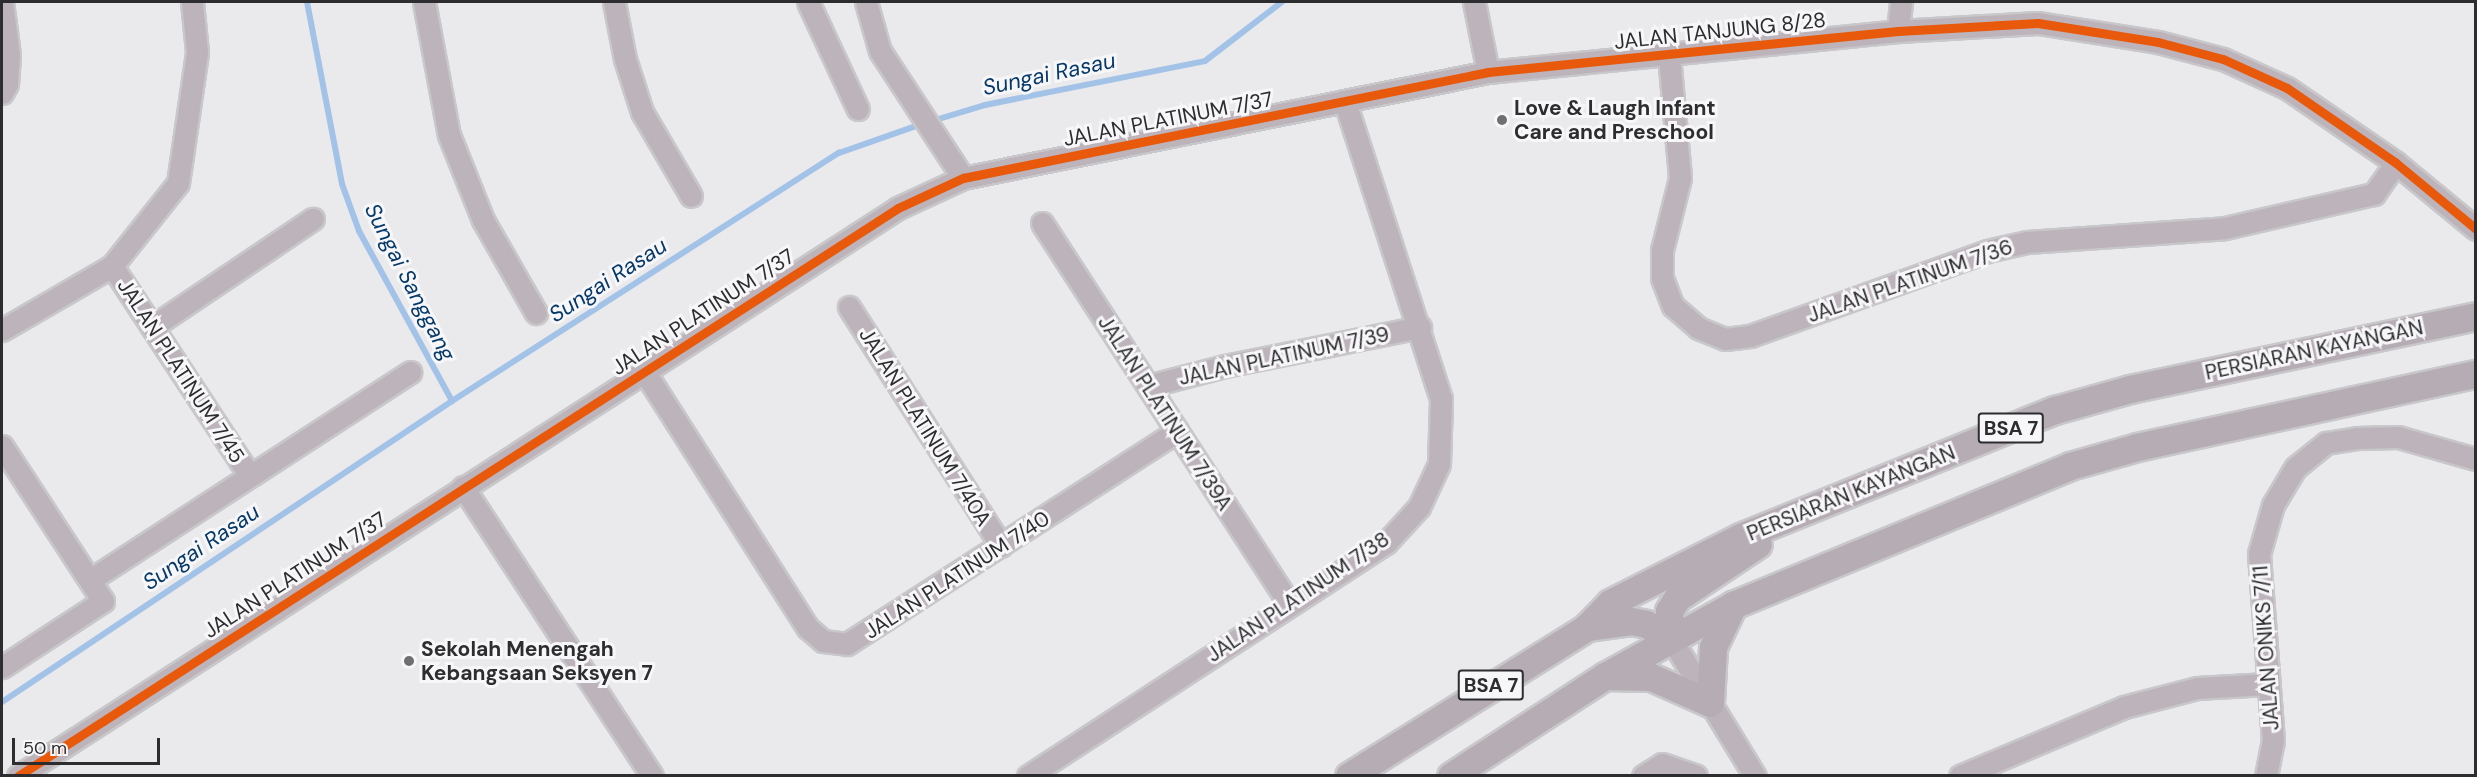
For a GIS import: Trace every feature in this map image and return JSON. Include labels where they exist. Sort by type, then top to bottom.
[{"type":"main road","name":"PERSIARAN KAYANGAN","points":[[1349,776],[1587,627],[1610,603],[1676,568],[1808,510],[2055,410],[2130,389],[2473,315]]},
{"type":"main road","name":"BSA 7","points":[[1451,776],[1605,676],[1733,605],[2070,466],[2137,447],[2475,374]]},
{"type":"main road","points":[[1670,638],[1669,611],[1677,598],[1808,510]]},
{"type":"main road","points":[[1605,676],[1651,677],[1710,704],[1713,647],[1733,605]]},
{"type":"main road","points":[[1587,627],[1631,621],[1646,624],[1670,638]]},
{"type":"street","points":[[2,2],[9,55],[6,84],[2,93]]},
{"type":"street","points":[[2,330],[112,266],[178,183],[197,52],[192,2]]},
{"type":"street","points":[[424,2],[449,135],[483,220],[536,313]]},
{"type":"street","points":[[614,2],[625,59],[642,112],[691,196]]},
{"type":"street","points":[[808,2],[858,109]]},
{"type":"street","points":[[866,2],[880,51],[963,178]]},
{"type":"street","points":[[1474,2],[1488,72]]},
{"type":"street","points":[[1898,31],[1901,2]]},
{"type":"street","name":"JALAN TANJUNG 8/28","points":[[1488,72],[1669,56],[1898,31],[2038,23],[2158,42],[2223,59],[2287,88],[2396,163],[2475,229]]},
{"type":"street","name":"JALAN PLATINUM 7/36","points":[[1669,56],[1680,178],[1662,250],[1662,278],[1673,306],[1698,327],[1725,339],[1750,336],[1987,251],[2027,242],[2225,228],[2374,194],[2396,163]]},
{"type":"street","name":"JALAN PLATINUM 7/37","points":[[18,776],[898,208],[963,178],[1488,72]]},
{"type":"street","name":"JALAN PLATINUM 7/38","points":[[1028,776],[1386,543],[1419,507],[1439,464],[1441,399],[1420,327],[1345,101]]},
{"type":"street","points":[[152,327],[313,219]]},
{"type":"street","name":"JALAN PLATINUM 7/39A","points":[[1042,223],[1289,604]]},
{"type":"street","name":"JALAN PLATINUM 7/45","points":[[112,266],[250,476]]},
{"type":"street","name":"JALAN PLATINUM 7/40A","points":[[849,307],[1001,546]]},
{"type":"street","name":"JALAN PLATINUM 7/39","points":[[1148,386],[1225,366],[1420,327]]},
{"type":"street","name":"JALAN PLATINUM 7/40","points":[[644,371],[808,628],[822,640],[847,644],[866,635],[1177,431]]},
{"type":"street","points":[[90,580],[410,372]]},
{"type":"street","name":"JALAN ONIKS 7/11","points":[[2266,776],[2273,741],[2259,554],[2273,505],[2295,468],[2326,443],[2357,438],[2398,437],[2475,459]]},
{"type":"street","points":[[2,446],[104,601],[2,667]]},
{"type":"street","points":[[463,488],[652,776]]},
{"type":"street","points":[[1670,638],[1755,776]]},
{"type":"street","points":[[1960,776],[2124,707],[2197,688],[2267,684]]},
{"type":"street","points":[[1643,776],[1662,764],[1696,776]]},
{"type":"waterway","name":"Sungai Sanggang","points":[[307,2],[342,184],[359,231],[452,401]]},
{"type":"waterway","name":"Sungai Rasau","points":[[932,121],[985,105],[1205,61],[1282,2]]},
{"type":"waterway","name":"Sungai Rasau","points":[[2,702],[452,401],[839,153],[922,124]]},
{"type":"cycle path","points":[[18,776],[898,208],[963,178],[1488,72],[1898,31],[2038,23],[2158,42],[2223,59],[2287,88],[2396,163],[2476,229]]},
{"type":"place","name":"Love & Laugh Infant Care and Preschool","points":[[1502,120]]},
{"type":"place","name":"Sekolah Menengah Kebangsaan Seksyen 7","points":[[409,661]]}]
